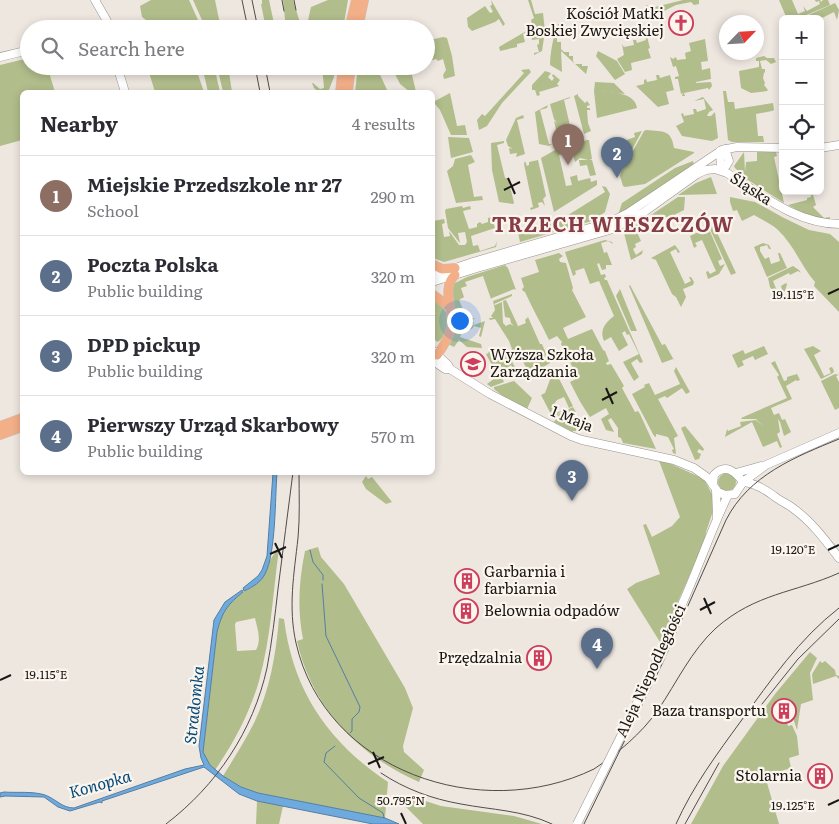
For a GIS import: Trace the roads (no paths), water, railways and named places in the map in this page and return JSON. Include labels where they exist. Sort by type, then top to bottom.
[{"type":"main road","points":[[351,20],[356,0]]},
{"type":"main road","points":[[360,20],[364,0]]},
{"type":"main road","points":[[340,90],[342,75]]},
{"type":"main road","points":[[348,90],[350,75]]},
{"type":"main road","points":[[435,266],[455,272],[449,283],[449,306],[452,325],[444,341],[441,342],[435,352]]},
{"type":"main road","points":[[435,296],[449,306]]},
{"type":"main road","points":[[0,426],[20,419]]},
{"type":"main road","points":[[0,434],[20,428]]},
{"type":"street","points":[[95,0],[105,20]]},
{"type":"street","points":[[0,57],[20,52]]},
{"type":"street","points":[[120,75],[124,90]]},
{"type":"street","points":[[824,147],[839,145]]},
{"type":"street","points":[[435,281],[455,272],[610,222],[628,213],[722,150],[737,147],[779,148]]},
{"type":"street","points":[[435,275],[455,272],[613,229],[644,212],[698,174],[710,170],[721,170],[729,162],[722,150]]},
{"type":"street","name":"Śląska","points":[[721,170],[789,212],[811,220],[839,224]]},
{"type":"street","name":"1 Maja","points":[[435,356],[448,365],[450,369],[490,394],[578,439],[664,457],[694,468],[718,484]]},
{"type":"street","points":[[736,473],[766,465],[839,433]]},
{"type":"street","points":[[766,465],[741,485],[735,494],[718,484],[728,469],[736,473],[741,485],[775,497],[788,504],[802,515],[839,558]]},
{"type":"street","name":"1 Maja","points":[[694,468],[718,484]]},
{"type":"street","points":[[753,485],[754,473]]},
{"type":"street","name":"Aleja Niepodległości","points":[[717,516],[718,484]]},
{"type":"street","name":"Aleja Niepodległości","points":[[577,824],[655,666],[684,601],[717,516],[718,484]]},
{"type":"street","points":[[741,485],[753,485],[771,492],[775,497]]},
{"type":"water","points":[[273,475],[277,475],[273,539],[269,565],[261,579],[254,586],[244,591],[243,588],[258,576],[262,570],[267,556]]},
{"type":"water","points":[[242,590],[243,592],[226,609],[217,632],[203,752],[210,765],[241,787],[258,793],[385,818],[399,824],[373,824],[257,801],[239,794],[204,767],[102,801],[102,803],[70,811],[58,807],[44,797],[0,797],[0,793],[4,792],[35,793],[45,795],[66,807],[74,808],[185,769],[204,765],[199,746],[214,620],[225,602]]},
{"type":"waterway","points":[[310,550],[313,562],[323,575],[323,580]]},
{"type":"waterway","points":[[322,584],[326,636],[360,707],[359,712],[352,719],[352,731],[350,733]]},
{"type":"waterway","points":[[335,746],[326,753],[324,762],[359,798],[383,813],[384,818]]},
{"type":"tram line","points":[[584,824],[663,662],[726,520],[736,504],[760,479],[775,469],[839,439]]},
{"type":"railway","points":[[242,0],[246,20]]},
{"type":"railway","points":[[252,0],[256,20]]},
{"type":"railway","points":[[282,0],[284,11]]},
{"type":"railway","points":[[294,0],[296,10]]},
{"type":"railway","points":[[257,75],[260,90]]},
{"type":"railway","points":[[267,75],[270,90]]},
{"type":"railway","points":[[166,824],[184,809],[217,774],[242,735],[261,691],[272,638],[293,475]]},
{"type":"railway","points":[[299,475],[299,522],[292,590],[292,616],[296,643],[312,687],[339,724],[373,754],[413,775],[458,787],[504,791],[550,785],[594,769],[620,750],[644,727],[658,710],[699,647],[716,628],[731,616],[761,600],[839,573]]},
{"type":"railway","points":[[676,824],[706,771],[775,675],[811,633],[839,608]]},
{"type":"railway","points":[[762,704],[798,659],[839,619]]},
{"type":"railway","points":[[685,824],[719,763]]},
{"type":"railway","points":[[381,773],[409,789],[429,796],[461,804],[518,813],[552,824]]},
{"type":"place","name":"Kościół Matki Boskiej Zwycięskiej","points":[[681,23]]},
{"type":"place","name":"Miejskie Przedszkole nr 27","points":[[568,165]]},
{"type":"place","name":"Poczta Polska","points":[[617,178]]},
{"type":"place","name":"Wyższa Szkoła Zarządzania","points":[[473,364]]},
{"type":"place","name":"DPD pickup","points":[[572,501]]},
{"type":"place","name":"Garbarnia i farbiarnia","points":[[467,581]]},
{"type":"place","name":"Belownia odpadów","points":[[466,611]]},
{"type":"place","name":"Przędzalnia","points":[[539,658]]},
{"type":"place","name":"Pierwszy Urząd Skarbowy","points":[[597,669]]},
{"type":"place","name":"Baza transportu","points":[[784,711]]},
{"type":"place","name":"Stolarnia","points":[[820,776]]},
{"type":"district","name":"TRZECH WIESZCZÓW","points":[[613,225]]},
{"type":"water label","name":"Stradomka","points":[[194,705]]},
{"type":"water label","name":"Konopka","points":[[100,784]]}]
